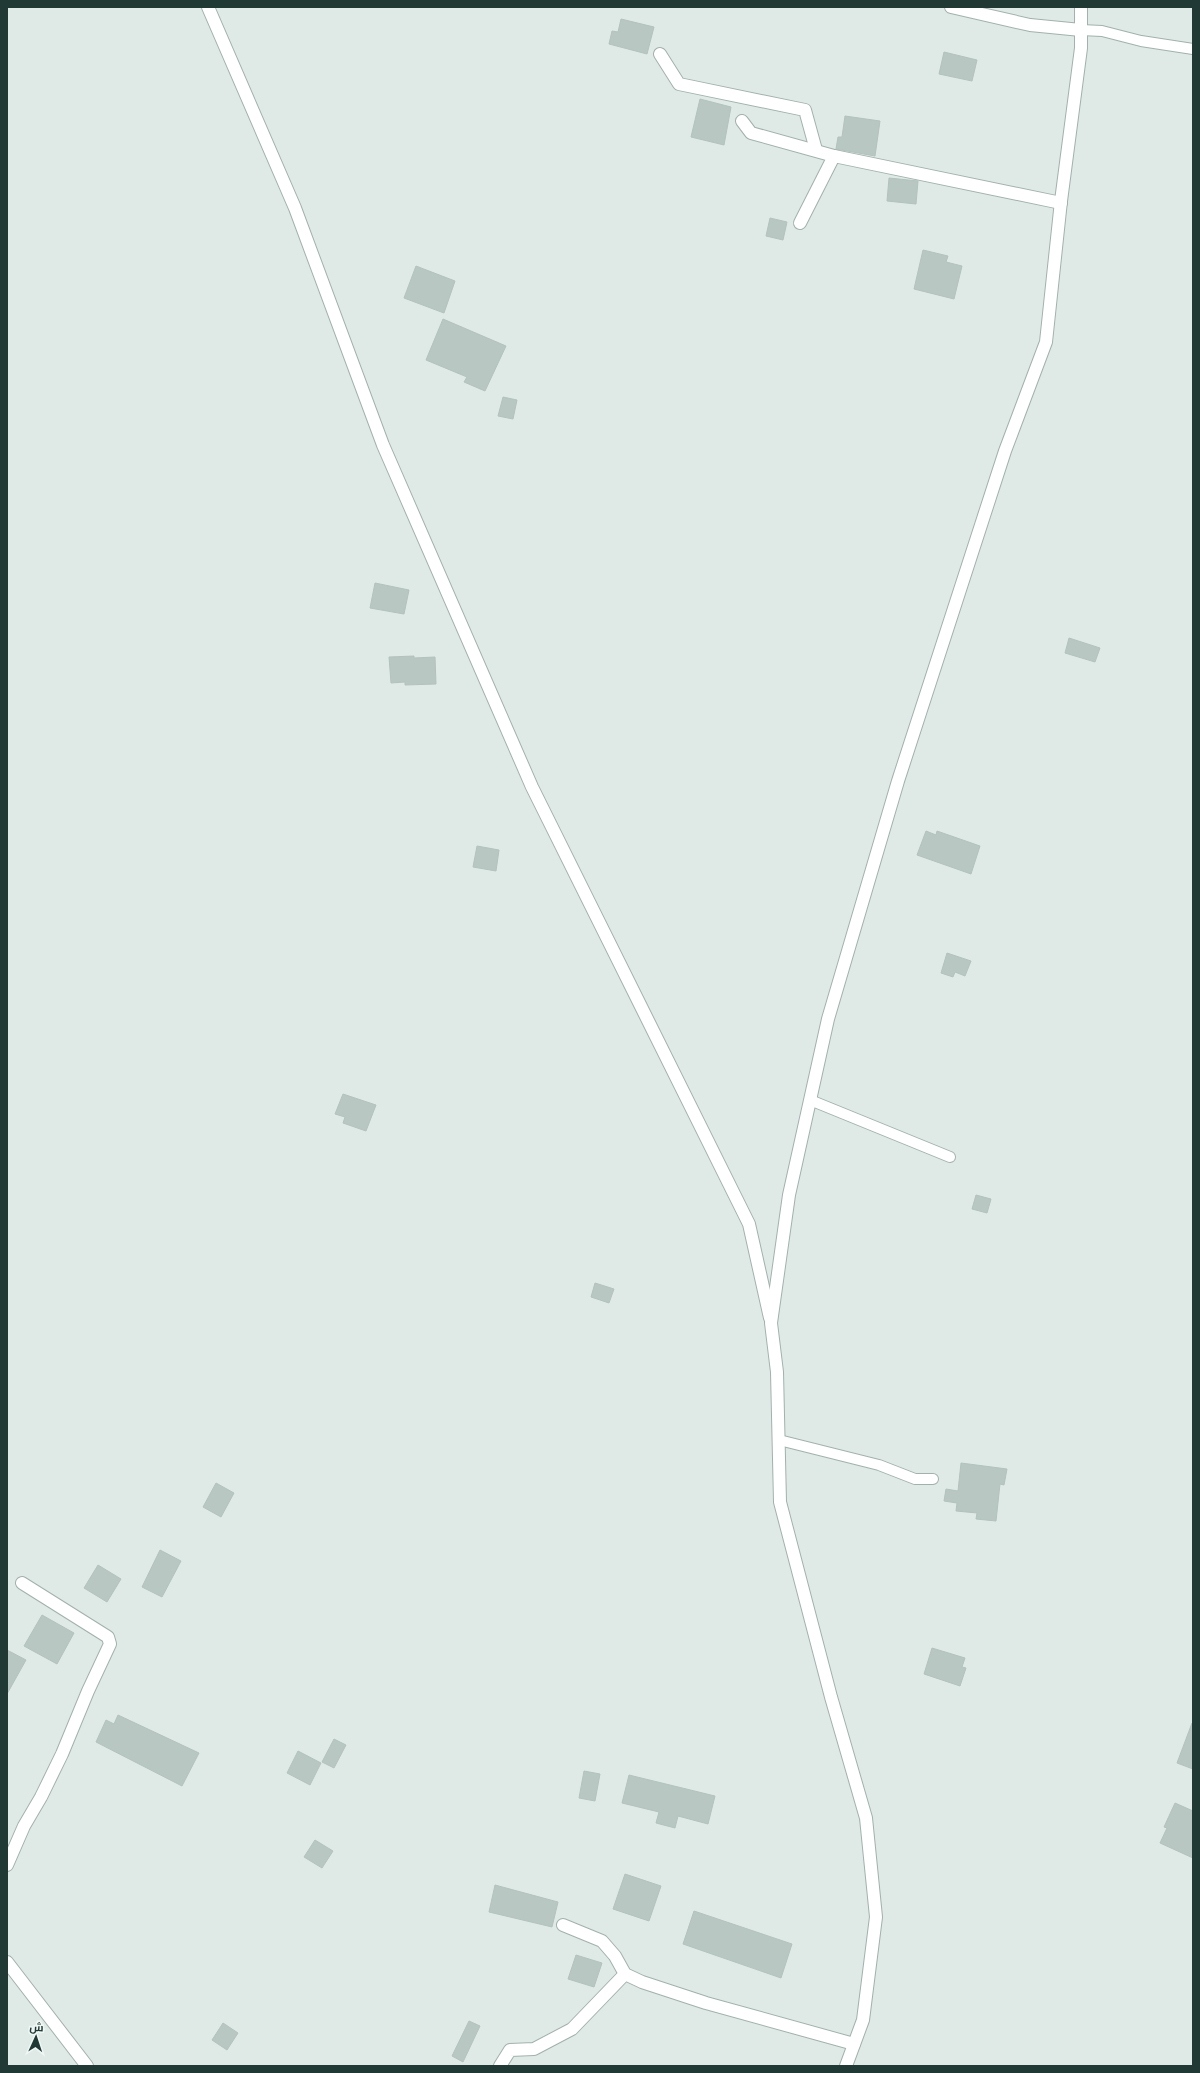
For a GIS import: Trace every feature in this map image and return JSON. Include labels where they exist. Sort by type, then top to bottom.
[{"type":"street","points":[[208,7],[295,208],[383,445],[532,787],[749,1224],[768,1305],[777,1372],[780,1502],[831,1697],[866,1818],[876,1918],[863,2020],[846,2066]]},
{"type":"street","points":[[951,7],[1030,25],[1081,30]]},
{"type":"street","points":[[771,1323],[789,1195],[828,1019],[898,781],[1005,451],[1046,342],[1061,203],[1081,48],[1081,7]]},
{"type":"street","points":[[660,54],[680,84],[805,110],[816,150]]},
{"type":"street","points":[[742,121],[751,133],[834,156],[1061,203]]},
{"type":"street","points":[[800,223],[834,156]]},
{"type":"street","points":[[7,1866],[24,1826],[41,1797],[62,1754],[88,1691],[110,1644],[108,1637],[22,1584]]},
{"type":"street","points":[[563,1925],[602,1941],[615,1956],[626,1974],[667,1991],[854,2044]]},
{"type":"street","points":[[7,1962],[87,2066]]},
{"type":"street","points":[[500,2066],[510,2050],[534,2049],[572,2030],[626,1974]]},
{"type":"lane","points":[[1081,30],[1102,31],[1140,41],[1193,49]]},
{"type":"lane","points":[[810,1100],[950,1157]]},
{"type":"lane","points":[[779,1440],[879,1465],[915,1479],[933,1479]]},
{"type":"building","points":[[621,19],[654,27],[647,54],[609,44],[612,31],[618,32]]},
{"type":"building","points":[[944,52],[977,60],[972,81],[939,74]]},
{"type":"building","points":[[700,99],[731,107],[724,145],[691,137]]},
{"type":"building","points":[[845,116],[880,121],[875,156],[836,149],[838,137],[842,137]]},
{"type":"building","points":[[889,178],[918,181],[916,204],[887,201]]},
{"type":"building","points":[[770,218],[787,222],[783,240],[766,236]]},
{"type":"building","points":[[923,250],[948,256],[946,262],[962,266],[954,299],[914,289]]},
{"type":"building","points":[[416,266],[455,281],[444,313],[404,298]]},
{"type":"building","points":[[443,319],[506,346],[485,391],[464,382],[467,377],[426,360]]},
{"type":"building","points":[[503,397],[517,400],[513,419],[498,416]]},
{"type":"building","points":[[375,583],[409,590],[404,614],[370,608]]},
{"type":"building","points":[[1069,638],[1100,648],[1095,662],[1065,653]]},
{"type":"building","points":[[414,656],[414,658],[435,657],[436,684],[405,685],[405,682],[391,683],[389,657]]},
{"type":"building","points":[[926,831],[936,835],[937,831],[980,846],[971,874],[917,855]]},
{"type":"building","points":[[477,846],[499,850],[496,871],[473,867]]},
{"type":"building","points":[[947,953],[971,961],[965,976],[955,972],[953,977],[941,973]]},
{"type":"building","points":[[343,1094],[376,1105],[366,1131],[343,1123],[345,1117],[335,1114]]},
{"type":"building","points":[[976,1195],[991,1199],[987,1213],[972,1209]]},
{"type":"building","points":[[595,1283],[614,1289],[609,1303],[591,1297]]},
{"type":"building","points":[[961,1463],[1007,1469],[1004,1485],[1000,1484],[996,1521],[976,1519],[977,1513],[956,1511],[957,1503],[944,1501],[946,1489],[958,1491]]},
{"type":"building","points":[[216,1483],[234,1493],[221,1517],[203,1507]]},
{"type":"building","points":[[160,1550],[181,1561],[162,1597],[142,1587]]},
{"type":"building","points":[[98,1565],[121,1579],[107,1602],[84,1588]]},
{"type":"building","points":[[42,1615],[74,1633],[57,1664],[24,1646]]},
{"type":"building","points":[[932,1648],[965,1658],[962,1667],[966,1668],[960,1686],[924,1674]]},
{"type":"building","points":[[7,1650],[26,1660],[7,1694]]},
{"type":"building","points":[[118,1715],[199,1753],[182,1786],[96,1742],[106,1720],[114,1724]]},
{"type":"building","points":[[1193,1723],[1193,1769],[1177,1763]]},
{"type":"building","points":[[334,1739],[346,1745],[334,1768],[322,1762]]},
{"type":"building","points":[[298,1751],[321,1763],[310,1785],[287,1773]]},
{"type":"building","points":[[584,1771],[600,1774],[595,1801],[579,1798]]},
{"type":"building","points":[[629,1775],[715,1796],[708,1824],[678,1816],[675,1828],[656,1823],[659,1812],[622,1803]]},
{"type":"building","points":[[1175,1803],[1193,1811],[1193,1858],[1160,1843],[1167,1828],[1164,1827]]},
{"type":"building","points":[[315,1840],[333,1851],[322,1868],[304,1857]]},
{"type":"building","points":[[625,1874],[661,1886],[649,1921],[613,1909]]},
{"type":"building","points":[[495,1885],[558,1902],[552,1927],[489,1912]]},
{"type":"building","points":[[694,1911],[792,1944],[781,1978],[683,1944]]},
{"type":"building","points":[[576,1955],[602,1963],[594,1987],[568,1979]]},
{"type":"building","points":[[469,2021],[480,2026],[463,2062],[452,2056]]},
{"type":"building","points":[[223,2023],[238,2033],[227,2050],[212,2040]]}]
